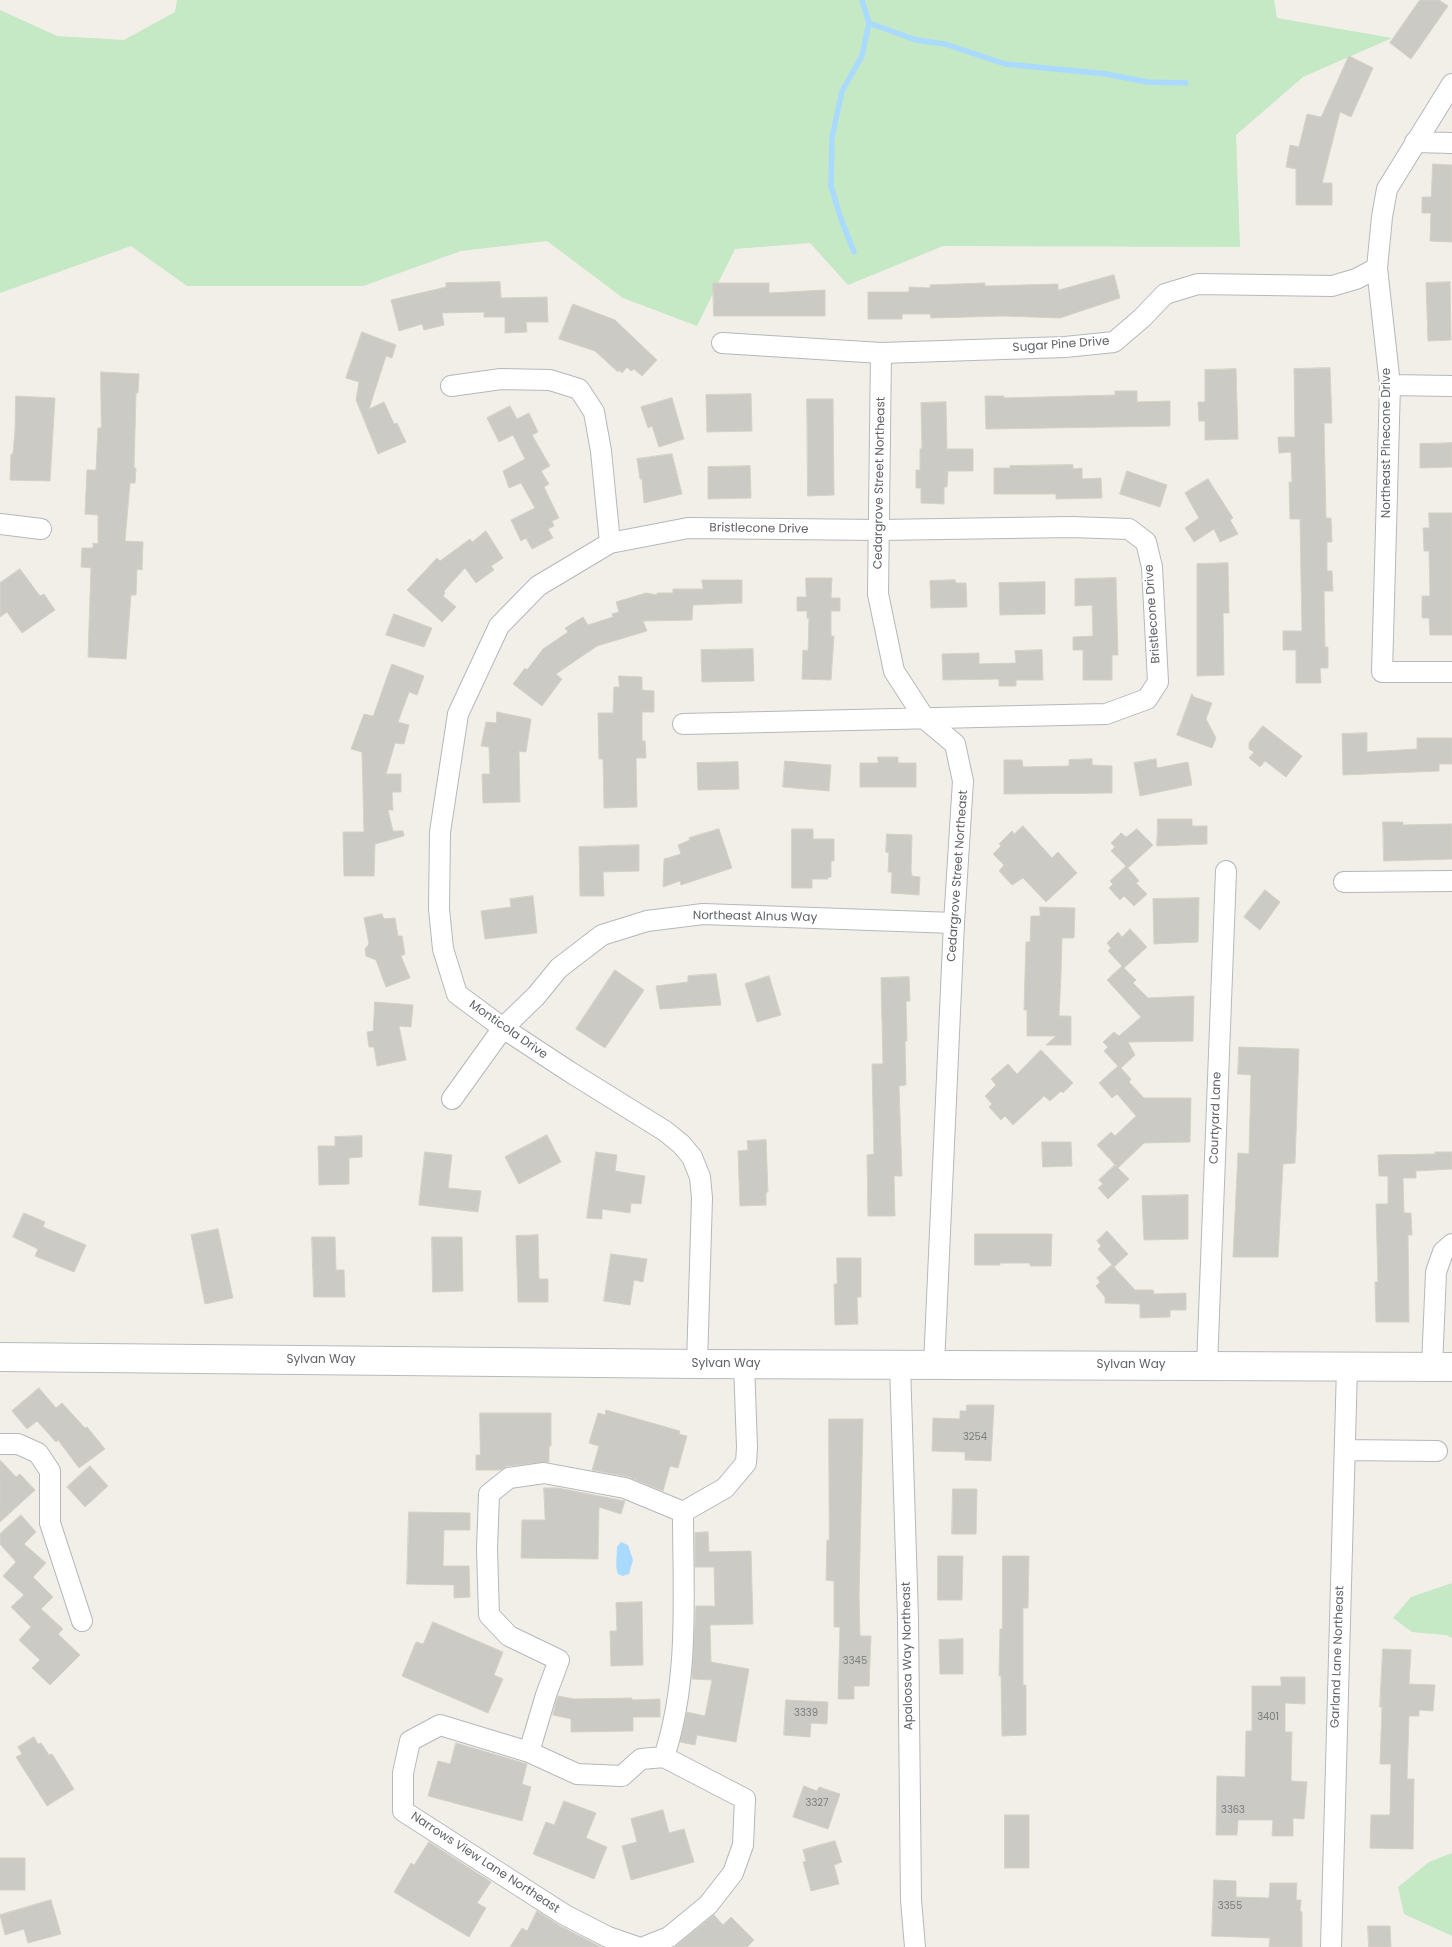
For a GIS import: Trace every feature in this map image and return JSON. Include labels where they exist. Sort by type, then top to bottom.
[{"type":"main road","name":"Sylvan Way","points":[[0,1356],[697,1364],[1442,1367]]},
{"type":"street","name":"Northeast Pinecone Drive","points":[[1452,84],[1387,189],[1382,217],[1378,268],[1390,385],[1382,672],[1452,672]]},
{"type":"street","points":[[1415,142],[1452,143]]},
{"type":"street","name":"Sugar Pine Drive","points":[[722,343],[881,354],[1065,347],[1114,342],[1142,318],[1165,294],[1198,284],[1332,286],[1356,279],[1378,268]]},
{"type":"street","name":"Cedargrove Street Northeast","points":[[881,354],[878,594],[894,671],[925,719],[955,744],[963,782],[954,923],[934,1365]]},
{"type":"street","points":[[451,386],[500,379],[550,380],[578,389],[594,412],[601,451],[610,543]]},
{"type":"street","points":[[1390,385],[1452,386]]},
{"type":"street","points":[[0,524],[41,529]]},
{"type":"street","name":"Bristlecone Drive","points":[[610,543],[688,528],[880,530],[1071,527],[1129,528],[1146,542],[1152,566],[1158,682],[1147,699],[1106,714],[683,724]]},
{"type":"street","name":"Monticola Drive","points":[[610,543],[538,586],[499,626],[458,714],[440,832],[439,910],[443,949],[457,994],[503,1028],[665,1131],[682,1144],[692,1157],[700,1177],[702,1198],[697,1364]]},
{"type":"street","name":"Courtyard Lane","points":[[1207,1366],[1226,871]]},
{"type":"street","points":[[1344,882],[1452,881]]},
{"type":"street","name":"Northeast Alnus Way","points":[[452,1099],[503,1028],[536,996],[559,968],[602,934],[647,921],[703,914],[954,923]]},
{"type":"street","points":[[1442,1367],[1436,1272],[1443,1252],[1452,1244]]},
{"type":"street","points":[[683,1512],[725,1488],[746,1463],[744,1364]]},
{"type":"street","name":"Apaloosa Way Northeast","points":[[900,1365],[908,1619],[911,1900],[915,1947]]},
{"type":"street","name":"Garland Lane Northeast","points":[[1331,1947],[1348,1367]]},
{"type":"street","points":[[0,1444],[18,1444],[38,1453],[50,1471],[50,1523],[82,1621]]},
{"type":"street","points":[[1345,1450],[1437,1451]]},
{"type":"street","points":[[529,1752],[546,1695],[559,1660],[509,1636],[489,1615],[487,1549],[489,1494],[509,1478],[544,1473],[626,1488],[683,1512]]},
{"type":"street","points":[[644,1947],[669,1937],[708,1905],[733,1873],[743,1845],[744,1799],[664,1757],[674,1729],[683,1648],[683,1512]]},
{"type":"street","name":"Narrows View Lane Northeast","points":[[637,1947],[608,1937],[565,1915],[403,1811],[403,1773],[410,1741],[440,1725],[529,1752],[577,1774],[622,1776],[641,1759],[664,1757]]},
{"type":"green space","points":[[177,0],[1274,0],[1277,18],[1392,38],[1303,77],[1236,135],[1240,247],[943,246],[848,285],[810,243],[735,249],[697,326],[623,298],[547,241],[461,251],[363,286],[187,286],[131,246],[0,293],[0,10],[57,36],[124,40],[175,12]]},
{"type":"green space","points":[[1452,1583],[1452,1638],[1446,1635],[1412,1632],[1393,1618],[1411,1597]]},
{"type":"green space","points":[[1452,1853],[1452,1936],[1404,1914],[1398,1887],[1429,1862]]},
{"type":"water","points":[[621,1542],[628,1545],[633,1560],[629,1574],[623,1576],[618,1574],[616,1565],[617,1547]]},
{"type":"building","points":[[1420,0],[1439,0],[1448,6],[1411,59],[1390,43]]},
{"type":"building","points":[[1349,56],[1373,68],[1351,117],[1340,112],[1322,183],[1332,183],[1332,205],[1296,205],[1296,169],[1286,167],[1290,145],[1299,147],[1307,114],[1321,117]]},
{"type":"building","points":[[1433,164],[1452,165],[1452,242],[1430,241],[1431,213],[1422,213],[1422,197],[1431,197]]},
{"type":"building","points":[[1114,275],[1120,298],[1060,318],[1003,316],[931,318],[930,314],[902,314],[902,319],[868,319],[868,292],[909,292],[909,287],[930,288],[930,285],[985,283],[985,286],[1058,284],[1058,290]]},
{"type":"building","points":[[500,282],[501,298],[547,297],[548,322],[526,322],[527,332],[505,333],[505,317],[484,317],[484,312],[442,313],[444,325],[424,330],[422,324],[399,331],[391,300],[446,287],[446,283]]},
{"type":"building","points":[[1450,282],[1451,340],[1428,341],[1426,283]]},
{"type":"building","points":[[713,283],[769,283],[769,293],[825,290],[825,316],[714,316]]},
{"type":"building","points":[[573,304],[615,320],[657,360],[642,376],[634,369],[631,371],[627,367],[622,373],[619,370],[618,372],[595,351],[559,339]]},
{"type":"building","points":[[362,332],[396,345],[392,358],[386,356],[369,409],[384,402],[394,424],[397,423],[406,442],[378,454],[356,400],[359,382],[346,378]]},
{"type":"building","points":[[1330,368],[1332,423],[1324,423],[1326,518],[1331,518],[1332,542],[1327,542],[1327,571],[1332,571],[1333,591],[1324,591],[1325,647],[1328,647],[1328,668],[1320,668],[1321,683],[1296,683],[1296,650],[1283,650],[1283,631],[1302,631],[1300,519],[1290,519],[1289,482],[1292,482],[1291,452],[1279,453],[1278,437],[1295,437],[1294,369]]},
{"type":"building","points":[[1236,369],[1238,439],[1205,440],[1205,421],[1199,421],[1198,402],[1205,402],[1205,370]]},
{"type":"building","points":[[101,372],[139,374],[138,393],[136,393],[135,483],[130,483],[125,541],[143,542],[142,570],[137,569],[136,595],[131,595],[126,659],[88,657],[91,568],[81,567],[82,548],[93,548],[93,543],[98,544],[98,515],[85,514],[87,470],[96,470],[98,428],[101,428]]},
{"type":"building","points":[[1115,391],[1137,391],[1137,402],[1170,401],[1170,426],[986,429],[985,396],[1004,396],[1004,398],[1115,395]]},
{"type":"building","points":[[751,394],[752,431],[707,432],[706,395]]},
{"type":"building","points":[[16,396],[55,398],[50,481],[10,480]]},
{"type":"building","points":[[672,398],[684,439],[659,447],[652,426],[648,428],[641,407]]},
{"type":"building","points":[[807,399],[833,399],[834,495],[808,496]]},
{"type":"building","points":[[946,402],[947,449],[973,449],[973,471],[948,471],[947,487],[944,487],[944,504],[921,503],[921,488],[916,488],[916,470],[920,470],[920,449],[922,449],[921,403]]},
{"type":"building","points":[[510,406],[517,419],[529,413],[538,432],[532,435],[550,466],[541,471],[549,484],[544,487],[559,518],[552,521],[554,526],[548,529],[553,538],[532,549],[526,538],[521,541],[511,520],[535,508],[521,483],[509,488],[503,471],[525,459],[513,435],[499,442],[487,418]]},
{"type":"building","points":[[1452,443],[1452,467],[1420,468],[1420,444]]},
{"type":"building","points":[[672,454],[682,494],[644,503],[642,479],[640,479],[637,459]]},
{"type":"building","points":[[1073,465],[1073,469],[1082,468],[1082,479],[1101,478],[1102,498],[1056,499],[1056,494],[994,494],[994,468]]},
{"type":"building","points":[[750,466],[751,498],[708,499],[708,467]]},
{"type":"building","points":[[1127,471],[1167,485],[1160,507],[1120,494]]},
{"type":"building","points":[[1208,479],[1233,518],[1230,520],[1238,534],[1220,542],[1214,529],[1194,542],[1185,528],[1199,518],[1185,493]]},
{"type":"building","points":[[1429,513],[1452,513],[1452,635],[1430,635],[1429,618],[1422,618],[1422,596],[1430,596],[1429,551],[1424,551],[1423,528],[1429,528]]},
{"type":"building","points":[[486,531],[503,558],[491,566],[494,570],[476,583],[465,568],[444,591],[443,596],[456,607],[442,622],[407,590],[437,558],[440,561],[470,539],[472,542]]},
{"type":"building","points":[[1228,563],[1229,613],[1223,613],[1224,675],[1197,676],[1197,564]]},
{"type":"building","points":[[20,569],[40,596],[44,594],[55,610],[22,633],[7,612],[0,617],[0,583]]},
{"type":"building","points":[[806,578],[832,578],[831,598],[840,598],[840,611],[831,611],[831,636],[834,636],[831,680],[802,679],[803,650],[808,651],[809,618],[807,618],[807,611],[797,611],[797,597],[806,597]]},
{"type":"building","points":[[1116,578],[1118,655],[1112,655],[1112,680],[1083,680],[1083,650],[1073,650],[1073,637],[1093,636],[1092,605],[1075,606],[1075,579]]},
{"type":"building","points":[[702,580],[742,580],[742,603],[693,605],[692,620],[643,621],[647,631],[597,646],[556,674],[562,679],[542,706],[513,684],[525,668],[527,670],[543,649],[568,632],[565,628],[583,617],[588,625],[613,617],[612,614],[619,612],[616,602],[646,593],[657,595],[657,593],[673,593],[673,589],[703,589]]},
{"type":"building","points":[[955,580],[956,583],[966,583],[967,607],[931,608],[930,581]]},
{"type":"building","points":[[1045,582],[1045,614],[1000,615],[999,583]]},
{"type":"building","points":[[394,614],[432,628],[424,647],[386,635]]},
{"type":"building","points":[[753,649],[754,681],[702,682],[701,650]]},
{"type":"building","points":[[1042,650],[1043,680],[1016,680],[1016,686],[999,686],[999,679],[943,680],[942,654],[979,653],[979,664],[1016,663],[1015,651]]},
{"type":"building","points":[[392,664],[424,676],[417,695],[409,692],[398,722],[409,725],[404,744],[395,743],[386,774],[401,774],[401,792],[392,792],[393,810],[388,810],[393,831],[403,831],[404,836],[375,844],[374,876],[344,876],[343,832],[364,832],[362,752],[351,749],[364,714],[373,716]]},
{"type":"building","points":[[619,676],[642,677],[642,690],[654,691],[654,712],[642,712],[642,741],[645,741],[646,758],[636,758],[637,807],[604,808],[603,759],[599,759],[598,713],[613,713],[614,687],[619,687]]},
{"type":"building","points":[[1192,694],[1194,697],[1212,703],[1206,719],[1216,738],[1212,748],[1177,735]]},
{"type":"building","points":[[497,712],[531,719],[526,752],[519,751],[520,802],[483,803],[482,774],[490,774],[489,747],[481,746],[486,722],[496,723]]},
{"type":"building","points":[[1263,726],[1302,756],[1286,777],[1265,761],[1260,767],[1249,758],[1254,752],[1249,749],[1249,743]]},
{"type":"building","points":[[1367,733],[1367,752],[1417,749],[1417,738],[1452,738],[1452,764],[1439,764],[1439,771],[1343,775],[1342,734]]},
{"type":"building","points":[[878,757],[898,757],[898,763],[916,763],[916,787],[860,787],[860,763],[878,763]]},
{"type":"building","points":[[1092,759],[1092,765],[1112,766],[1112,793],[1004,794],[1004,760],[1022,760],[1023,767],[1069,766],[1069,760]]},
{"type":"building","points":[[1156,759],[1157,768],[1188,762],[1192,785],[1140,796],[1134,763]]},
{"type":"building","points":[[785,761],[831,765],[829,791],[783,787]]},
{"type":"building","points":[[738,762],[739,789],[698,790],[697,763]]},
{"type":"building","points":[[1158,819],[1192,819],[1192,826],[1207,826],[1207,844],[1157,846]]},
{"type":"building","points":[[1383,822],[1403,822],[1403,825],[1452,824],[1452,859],[1384,861]]},
{"type":"building","points":[[1023,826],[1052,858],[1058,852],[1077,873],[1046,902],[1023,878],[1012,885],[999,871],[1004,865],[993,854],[1001,846],[999,844],[1012,831],[1014,834]]},
{"type":"building","points":[[719,829],[732,868],[681,885],[680,881],[663,887],[664,859],[681,854],[678,845],[690,840],[689,838]]},
{"type":"building","points":[[792,829],[813,829],[813,839],[834,839],[834,861],[831,861],[831,877],[828,877],[828,879],[812,879],[812,888],[792,888]]},
{"type":"building","points":[[1137,829],[1153,845],[1128,868],[1139,881],[1136,883],[1147,894],[1134,906],[1124,896],[1120,900],[1109,888],[1113,884],[1110,881],[1126,866],[1111,851],[1115,847],[1111,843],[1121,833],[1126,837]]},
{"type":"building","points":[[887,834],[912,835],[911,871],[912,876],[920,877],[919,895],[891,893],[892,872],[888,872]]},
{"type":"building","points":[[639,845],[639,871],[603,872],[604,896],[580,896],[579,847]]},
{"type":"building","points":[[1265,890],[1280,902],[1260,930],[1244,917]]},
{"type":"building","points":[[533,896],[537,933],[485,939],[481,911],[511,907],[510,899]]},
{"type":"building","points":[[1199,898],[1198,942],[1154,944],[1153,899]]},
{"type":"building","points":[[1040,907],[1075,908],[1074,938],[1062,938],[1059,1016],[1071,1016],[1071,1045],[1046,1045],[1056,1036],[1027,1036],[1027,1010],[1024,1010],[1026,942],[1030,942],[1031,916],[1040,916]]},
{"type":"building","points":[[382,914],[384,919],[395,918],[398,936],[402,936],[405,954],[401,956],[410,978],[386,987],[376,960],[366,956],[365,949],[369,944],[364,918]]},
{"type":"building","points":[[1130,929],[1147,947],[1124,968],[1136,980],[1133,983],[1148,998],[1194,996],[1193,1041],[1128,1042],[1135,1055],[1121,1068],[1131,1079],[1129,1082],[1144,1098],[1191,1098],[1190,1142],[1144,1143],[1118,1168],[1097,1145],[1111,1132],[1115,1136],[1136,1116],[1117,1094],[1112,1098],[1099,1083],[1118,1066],[1104,1051],[1108,1047],[1103,1042],[1114,1032],[1119,1036],[1141,1017],[1107,980],[1122,966],[1108,951],[1111,948],[1107,943],[1118,932],[1122,937]]},
{"type":"building","points":[[615,970],[644,990],[605,1048],[576,1029]]},
{"type":"building","points":[[716,974],[721,1005],[660,1009],[656,986],[688,982],[688,976]]},
{"type":"building","points":[[769,976],[781,1015],[757,1022],[745,984]]},
{"type":"building","points":[[909,977],[910,1001],[906,1001],[906,1085],[899,1086],[902,1176],[894,1176],[895,1216],[868,1216],[867,1155],[874,1154],[872,1064],[883,1064],[881,978]]},
{"type":"building","points":[[375,1002],[413,1005],[411,1027],[399,1026],[406,1060],[377,1066],[374,1047],[369,1047],[367,1032],[373,1031]]},
{"type":"building","points":[[1239,1047],[1299,1049],[1295,1163],[1283,1164],[1278,1257],[1233,1257],[1238,1153],[1249,1154],[1251,1075],[1238,1074]]},
{"type":"building","points":[[1041,1050],[1073,1083],[1063,1093],[1061,1091],[1050,1101],[1044,1096],[1013,1125],[1005,1116],[1001,1120],[989,1107],[992,1104],[985,1096],[996,1085],[991,1079],[1008,1064],[1017,1074]]},
{"type":"building","points":[[547,1135],[561,1162],[519,1184],[505,1157]]},
{"type":"building","points":[[362,1136],[362,1157],[349,1158],[349,1184],[319,1185],[318,1146],[335,1146],[335,1137]]},
{"type":"building","points":[[766,1140],[768,1192],[766,1192],[766,1205],[740,1206],[738,1151],[748,1150],[747,1141]]},
{"type":"building","points":[[1042,1142],[1071,1142],[1072,1166],[1043,1167]]},
{"type":"building","points":[[425,1152],[452,1155],[448,1188],[481,1191],[478,1212],[419,1205]]},
{"type":"building","points":[[596,1152],[617,1155],[615,1171],[645,1176],[641,1204],[631,1203],[630,1213],[602,1209],[602,1219],[587,1218]]},
{"type":"building","points":[[1435,1152],[1452,1152],[1452,1169],[1416,1171],[1416,1178],[1403,1178],[1404,1213],[1411,1213],[1412,1235],[1408,1235],[1409,1322],[1376,1322],[1375,1282],[1378,1282],[1376,1204],[1388,1204],[1388,1176],[1379,1176],[1378,1155],[1435,1154]]},
{"type":"building","points":[[1115,1165],[1129,1179],[1108,1199],[1098,1188],[1103,1184],[1099,1180]]},
{"type":"building","points":[[1188,1195],[1188,1239],[1144,1240],[1142,1196]]},
{"type":"building","points":[[24,1213],[45,1222],[43,1227],[86,1245],[74,1272],[35,1256],[38,1249],[13,1237]]},
{"type":"building","points":[[218,1229],[233,1298],[205,1304],[191,1235]]},
{"type":"building","points":[[1107,1231],[1128,1254],[1114,1267],[1098,1249],[1101,1246],[1097,1241]]},
{"type":"building","points":[[975,1234],[1052,1234],[1051,1266],[1030,1266],[1030,1263],[975,1265]]},
{"type":"building","points":[[538,1235],[539,1279],[548,1279],[548,1302],[518,1302],[516,1236]]},
{"type":"building","points":[[312,1237],[335,1237],[336,1270],[344,1270],[345,1297],[314,1297]]},
{"type":"building","points":[[432,1237],[462,1237],[463,1291],[433,1292]]},
{"type":"building","points":[[611,1254],[647,1259],[643,1282],[634,1280],[630,1305],[604,1301]]},
{"type":"building","points":[[837,1258],[861,1258],[861,1297],[857,1297],[858,1324],[835,1325],[834,1284],[837,1284]]},
{"type":"building","points":[[1112,1265],[1135,1290],[1153,1290],[1154,1294],[1186,1293],[1186,1310],[1170,1310],[1170,1317],[1140,1318],[1140,1304],[1105,1303],[1105,1297],[1096,1286],[1100,1282],[1097,1278]]},
{"type":"building","points":[[39,1388],[56,1408],[62,1403],[85,1428],[87,1427],[105,1449],[79,1468],[58,1440],[56,1442],[37,1421],[27,1429],[12,1411]]},
{"type":"building","points":[[967,1405],[994,1405],[991,1461],[965,1460],[965,1452],[932,1451],[933,1418],[960,1419],[960,1411],[966,1411]]},
{"type":"building","points":[[606,1410],[680,1431],[679,1434],[687,1436],[678,1468],[670,1466],[663,1491],[629,1477],[592,1470],[599,1446],[589,1443],[598,1413],[605,1415]]},
{"type":"building","points":[[480,1413],[551,1413],[549,1462],[507,1466],[500,1470],[476,1470],[476,1455],[480,1455]]},
{"type":"building","points":[[829,1419],[863,1419],[859,1596],[860,1636],[871,1636],[869,1686],[854,1686],[854,1699],[838,1699],[840,1627],[834,1627],[834,1581],[826,1580],[827,1540],[829,1540]]},
{"type":"building","points":[[0,1460],[16,1477],[20,1474],[35,1490],[0,1522]]},
{"type":"building","points":[[90,1466],[108,1486],[85,1507],[67,1487]]},
{"type":"building","points":[[544,1488],[558,1488],[625,1501],[621,1514],[599,1507],[598,1559],[521,1558],[522,1520],[545,1520]]},
{"type":"building","points":[[953,1489],[977,1489],[976,1534],[952,1534]]},
{"type":"building","points":[[409,1512],[470,1513],[470,1530],[444,1530],[443,1566],[469,1566],[470,1597],[454,1598],[454,1585],[407,1584]]},
{"type":"building","points":[[21,1515],[36,1532],[24,1544],[46,1563],[33,1577],[53,1597],[41,1609],[63,1629],[58,1634],[80,1655],[50,1685],[32,1668],[40,1660],[19,1640],[31,1627],[11,1607],[24,1595],[3,1576],[16,1562],[0,1544],[0,1534]]},
{"type":"building","points":[[708,1532],[709,1552],[751,1551],[753,1624],[710,1625],[711,1662],[749,1669],[736,1742],[697,1735],[695,1745],[680,1742],[687,1712],[705,1716],[712,1680],[692,1679],[696,1606],[715,1606],[714,1567],[695,1567],[695,1533]]},
{"type":"building","points":[[938,1556],[963,1556],[962,1600],[938,1600]]},
{"type":"building","points":[[1003,1556],[1029,1556],[1028,1608],[1023,1608],[1023,1685],[1026,1685],[1026,1735],[1002,1736],[1001,1676],[999,1676]]},
{"type":"building","points":[[642,1602],[643,1665],[611,1666],[610,1631],[617,1631],[616,1603]]},
{"type":"building","points":[[433,1622],[503,1652],[494,1675],[503,1679],[488,1713],[402,1676],[416,1642],[423,1644]]},
{"type":"building","points":[[963,1639],[963,1674],[940,1674],[939,1640]]},
{"type":"building","points":[[1383,1649],[1411,1650],[1409,1684],[1435,1685],[1433,1711],[1419,1710],[1419,1716],[1409,1716],[1407,1779],[1414,1779],[1413,1849],[1370,1848],[1371,1815],[1390,1815],[1391,1764],[1380,1764]]},
{"type":"building","points":[[1281,1677],[1305,1677],[1305,1704],[1285,1703],[1285,1732],[1292,1732],[1291,1781],[1307,1782],[1304,1819],[1293,1818],[1293,1836],[1272,1836],[1273,1820],[1238,1820],[1237,1835],[1216,1835],[1217,1776],[1245,1777],[1246,1731],[1252,1731],[1252,1686],[1281,1686]]},
{"type":"building","points":[[558,1696],[574,1699],[660,1699],[660,1717],[633,1717],[633,1731],[571,1732],[571,1719],[553,1715]]},
{"type":"building","points":[[786,1700],[828,1702],[827,1724],[811,1723],[810,1737],[784,1735]]},
{"type":"building","points":[[34,1737],[38,1744],[41,1743],[49,1755],[52,1754],[74,1789],[47,1806],[16,1757],[22,1754],[18,1747]]},
{"type":"building","points":[[456,1743],[527,1764],[522,1784],[531,1787],[522,1821],[428,1796],[438,1761],[450,1764]]},
{"type":"building","points":[[804,1786],[817,1791],[819,1787],[840,1794],[828,1829],[793,1817]]},
{"type":"building","points":[[564,1801],[596,1813],[586,1838],[607,1847],[594,1879],[533,1854],[546,1822],[554,1825]]},
{"type":"building","points":[[663,1810],[669,1833],[684,1829],[694,1862],[631,1880],[622,1846],[637,1842],[631,1819]]},
{"type":"building","points":[[1005,1815],[1029,1815],[1029,1868],[1005,1868]]},
{"type":"building","points":[[835,1841],[842,1862],[834,1865],[839,1884],[811,1891],[803,1862],[806,1861],[803,1850]]},
{"type":"building","points":[[429,1842],[491,1882],[477,1903],[486,1908],[469,1937],[394,1892],[411,1863],[414,1865]]},
{"type":"building","points":[[0,1858],[25,1858],[25,1890],[0,1890]]},
{"type":"building","points":[[1214,1880],[1236,1881],[1236,1897],[1269,1898],[1270,1883],[1297,1883],[1296,1900],[1301,1900],[1300,1911],[1302,1912],[1302,1947],[1269,1947],[1270,1938],[1212,1936]]},
{"type":"building","points":[[51,1900],[61,1934],[28,1943],[24,1929],[5,1935],[0,1915]]},
{"type":"building","points":[[537,1911],[560,1926],[601,1947],[510,1947],[522,1928],[527,1931]]},
{"type":"building","points":[[714,1915],[723,1925],[731,1917],[754,1940],[747,1947],[675,1947]]},
{"type":"building","points":[[1368,1926],[1390,1926],[1391,1947],[1369,1947]]},
{"type":"waterway","points":[[854,252],[831,186],[832,138],[842,91],[862,56],[869,23],[862,0]]},
{"type":"waterway","points":[[869,23],[916,40],[945,44],[1005,64],[1106,74],[1147,82],[1186,83]]}]
